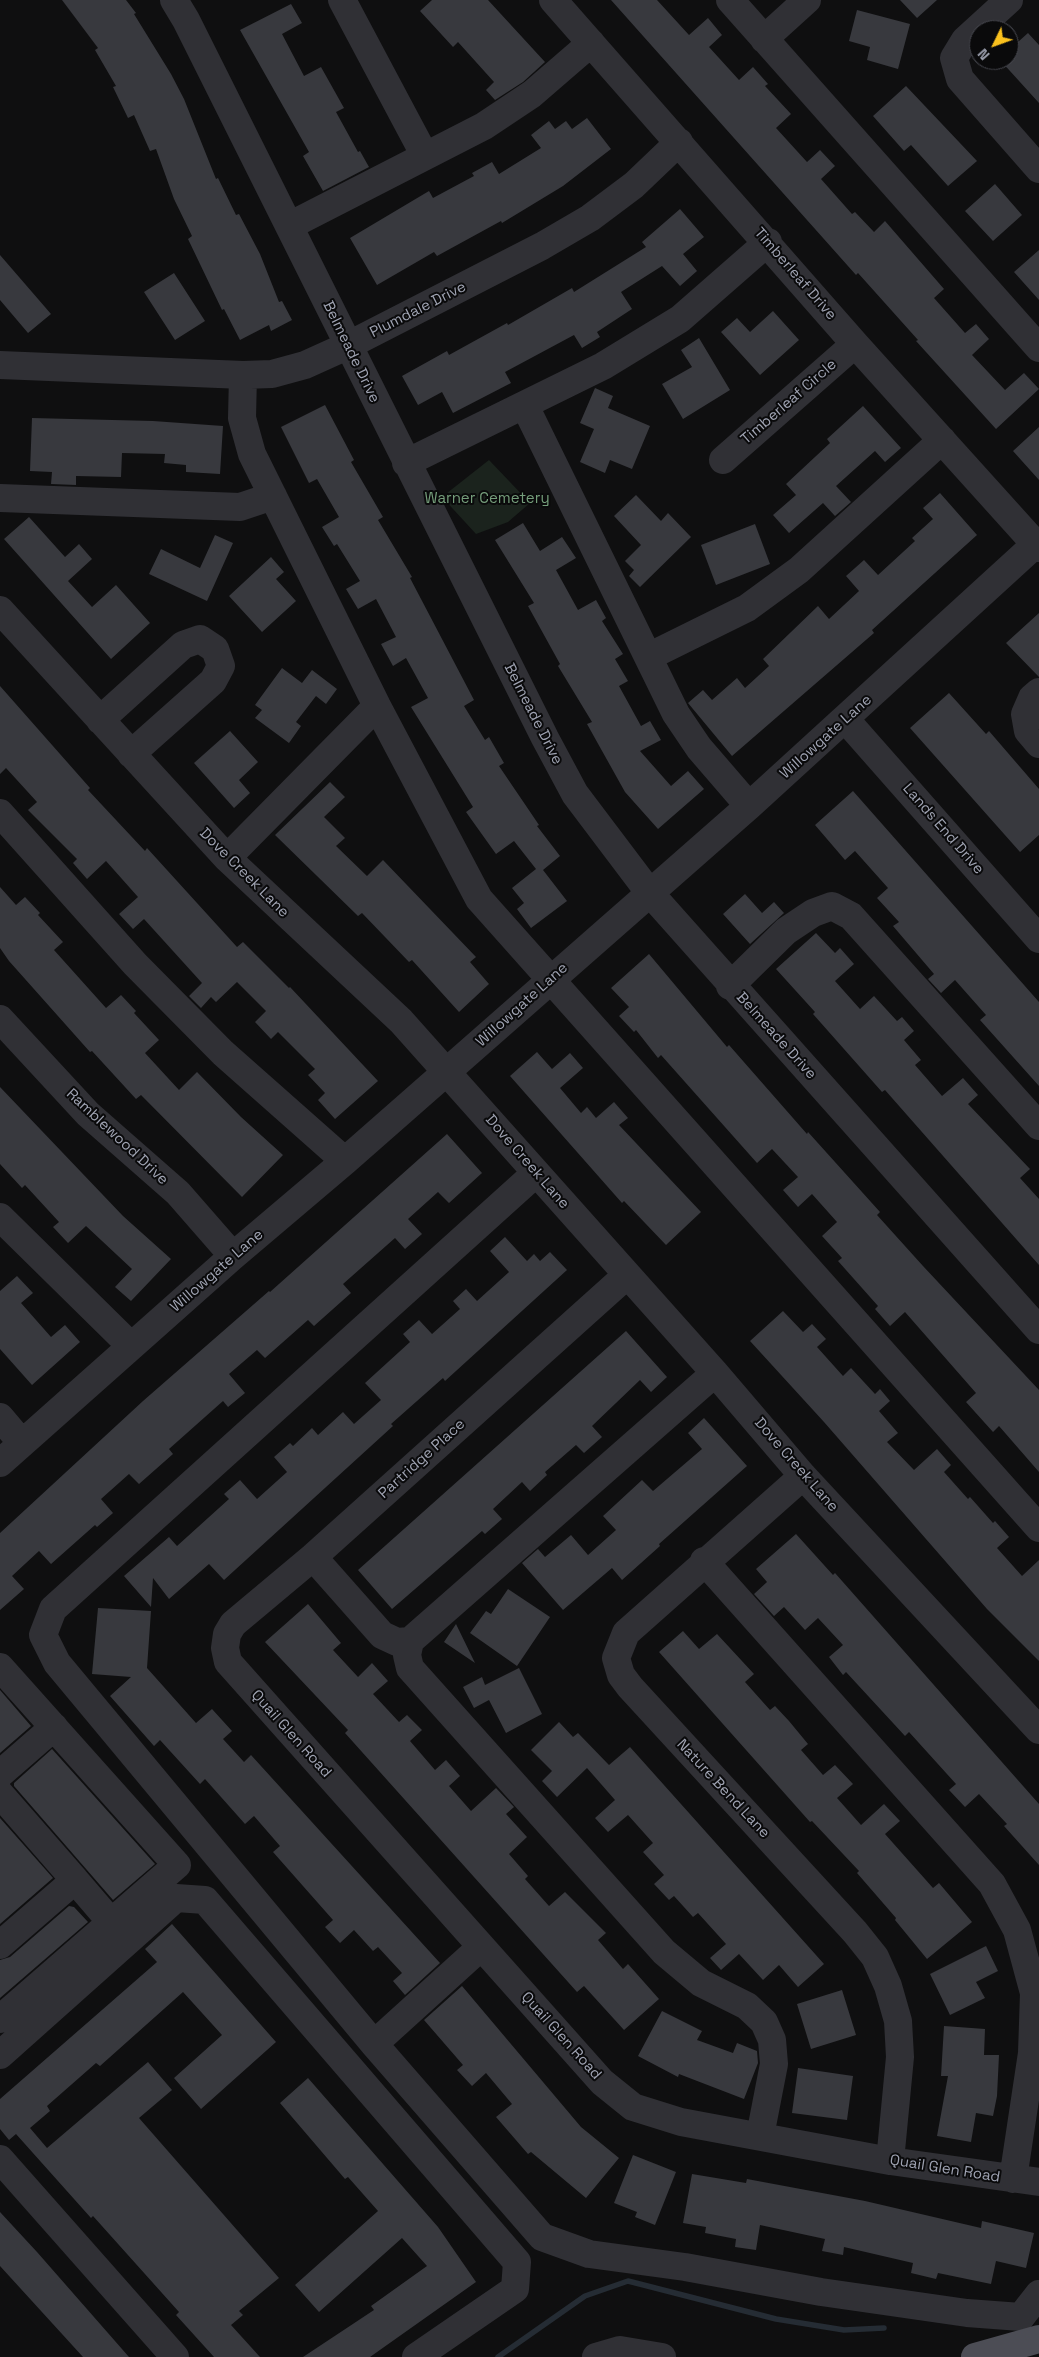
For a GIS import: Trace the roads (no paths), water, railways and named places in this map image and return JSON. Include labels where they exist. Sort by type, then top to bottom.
[{"type":"main road","points":[[975,2357],[1039,2339]]},
{"type":"street","name":"Belmeade Drive","points":[[174,0],[289,226],[406,463],[575,794],[649,892],[730,986],[1039,1330]]},
{"type":"street","points":[[342,0],[425,156]]},
{"type":"street","name":"Timberleaf Drive","points":[[552,0],[680,142],[855,344],[1038,544]]},
{"type":"street","points":[[730,0],[1039,348]]},
{"type":"street","points":[[764,39],[807,0]]},
{"type":"street","points":[[1009,0],[965,40],[954,58],[960,80],[1039,169]]},
{"type":"street","points":[[289,226],[484,126],[532,94],[591,43]]},
{"type":"street","name":"Plumdale Drive","points":[[0,365],[243,375],[272,374],[305,365],[347,346],[542,246],[590,218],[634,184],[680,142]]},
{"type":"street","points":[[406,463],[603,366],[680,319],[768,242]]},
{"type":"street","name":"Timberleaf Circle","points":[[723,460],[855,344]]},
{"type":"street","points":[[243,375],[242,418],[252,454],[377,706],[479,899],[1039,1528]]},
{"type":"street","points":[[525,406],[676,714],[690,735],[750,806]]},
{"type":"street","points":[[648,657],[747,608],[799,570],[942,440]]},
{"type":"street","points":[[0,498],[240,507],[273,496]]},
{"type":"street","name":"Willowgate Lane","points":[[0,1463],[233,1256],[345,1161],[649,892],[750,806],[1038,544]]},
{"type":"street","name":"Dove Creek Lane","points":[[0,610],[227,858],[401,1021],[715,1373],[803,1476],[1039,1730]]},
{"type":"street","points":[[100,720],[183,645],[200,639],[215,649],[221,666],[213,681],[130,754]]},
{"type":"street","points":[[1039,692],[1032,698],[1025,714],[1028,732],[1039,744]]},
{"type":"street","points":[[227,858],[377,706]]},
{"type":"street","name":"Lands End Drive","points":[[846,720],[1039,939]]},
{"type":"street","points":[[0,813],[135,964],[223,1053],[345,1161]]},
{"type":"street","points":[[730,986],[786,931],[813,913],[832,906],[851,916],[1039,1126]]},
{"type":"street","name":"Ramblewood Drive","points":[[0,1019],[88,1114],[178,1193],[233,1256]]},
{"type":"street","points":[[536,1173],[53,1609],[43,1635],[57,1663],[374,2044],[542,2236],[590,2254],[685,2267],[821,2292],[967,2313],[1021,2317],[1039,2294]]},
{"type":"street","points":[[0,1217],[131,1346]]},
{"type":"street","name":"Partridge Place","points":[[225,1648],[227,1634],[233,1624],[313,1556],[627,1275]]},
{"type":"street","points":[[715,1373],[410,1641],[407,1655],[410,1668],[664,1952],[701,1983],[747,2006],[764,2022],[772,2040],[774,2064],[760,2136]]},
{"type":"street","points":[[0,1418],[22,1442]]},
{"type":"street","name":"Nature Bend Lane","points":[[803,1476],[626,1633],[616,1658],[621,1676],[630,1687],[848,1924],[875,1957],[888,1986],[898,2021],[900,2057],[890,2161]]},
{"type":"street","points":[[313,1556],[382,1635],[396,1642],[410,1641]]},
{"type":"street","points":[[704,1562],[992,1884],[1017,1930],[1034,1993],[1026,2180]]},
{"type":"street","name":"Quail Glen Road","points":[[225,1648],[228,1662],[602,2082],[633,2108],[681,2122],[890,2161],[1026,2180]]},
{"type":"street","points":[[0,1667],[177,1864],[0,2019]]},
{"type":"street","points":[[0,1774],[54,1727]]},
{"type":"street","points":[[0,1794],[111,1922]]},
{"type":"street","points":[[0,1945],[75,1880]]},
{"type":"street","points":[[0,2055],[176,1898],[205,1900],[517,2262],[514,2289],[416,2357]]},
{"type":"street","points":[[374,2044],[481,1947]]},
{"type":"street","points":[[0,2159],[168,2354]]},
{"type":"street","points":[[596,2357],[620,2350],[662,2357]]},
{"type":"waterway","points":[[498,2357],[585,2296],[628,2281],[776,2319],[844,2330],[884,2328]]},
{"type":"park label","name":"Warner Cemetery","points":[[487,499]]}]
